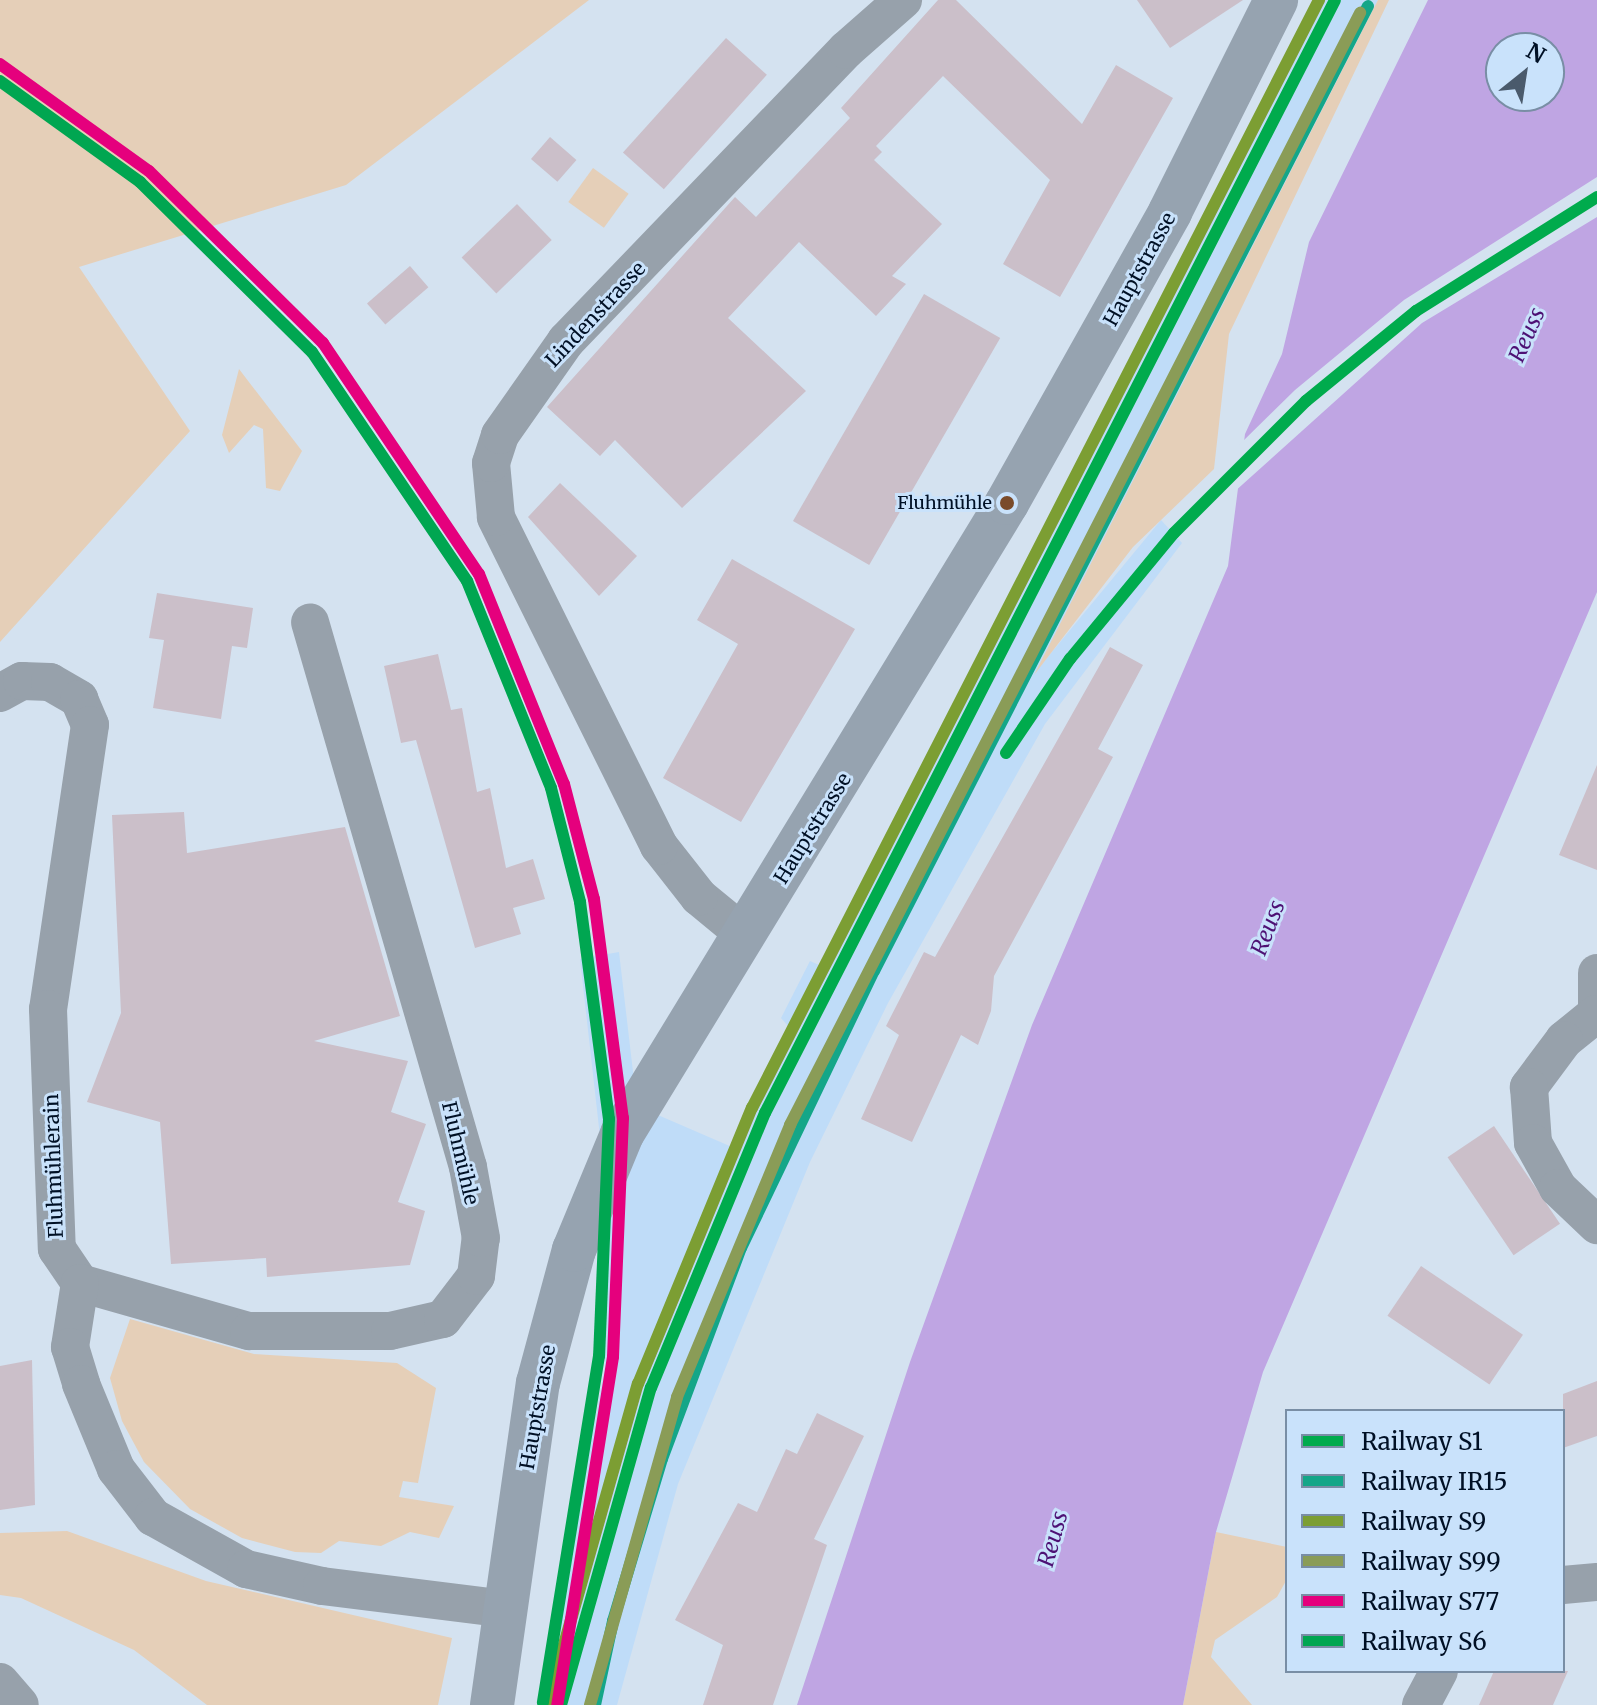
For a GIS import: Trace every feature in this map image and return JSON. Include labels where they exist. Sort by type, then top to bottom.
[{"type":"main road","name":"Hauptstrasse","points":[[492,1705],[538,1383],[574,1250],[634,1111],[862,747],[1094,351],[1276,0]]},
{"type":"street","name":"Lindenstrasse","points":[[744,934],[699,897],[659,846],[558,651],[496,517],[490,487],[500,435],[566,341],[846,50],[903,0]]},
{"type":"street","name":"Fluhmühle","points":[[80,1283],[249,1331],[390,1331],[443,1319],[476,1276],[481,1238],[468,1167],[310,622]]},
{"type":"street","name":"Fluhmühlerain","points":[[0,693],[22,681],[50,682],[79,699],[90,725],[48,1009],[57,1249],[80,1283]]},
{"type":"street","points":[[1597,973],[1597,1014],[1564,1040],[1529,1087],[1533,1143],[1558,1188],[1597,1225]]},
{"type":"street","points":[[80,1283],[70,1347],[81,1384],[116,1469],[153,1517],[246,1569],[322,1586],[510,1588]]},
{"type":"street","points":[[1565,1585],[1597,1582]]},
{"type":"street","points":[[1421,1705],[1438,1673]]},
{"type":"street","points":[[0,1682],[20,1705]]},
{"type":"shaded area","points":[[0,0],[589,0],[346,185],[79,267],[190,431],[0,642]]},
{"type":"shaded area","points":[[1322,0],[1378,0],[1037,670],[1161,520],[1182,543],[1045,724],[888,1003],[810,1162],[678,1484],[617,1705],[541,1705],[605,1367],[605,1181],[580,959],[619,952],[637,1106],[732,1147],[788,1026],[781,1018],[810,961],[819,965],[849,910]]},
{"type":"shaded area","points":[[1378,0],[1389,0],[1229,334],[1214,469],[1133,547],[1034,675]]},
{"type":"shaded area","points":[[593,168],[629,194],[604,228],[568,202]]},
{"type":"shaded area","points":[[239,369],[302,451],[280,491],[266,488],[263,429],[254,425],[229,453],[222,435]]},
{"type":"shaded area","points":[[130,1319],[254,1354],[397,1363],[436,1388],[418,1483],[403,1481],[399,1497],[454,1506],[439,1538],[410,1532],[381,1546],[339,1541],[321,1553],[295,1552],[242,1538],[190,1509],[144,1462],[122,1421],[110,1378]]},
{"type":"shaded area","points":[[67,1531],[206,1581],[452,1638],[438,1705],[207,1705],[134,1650],[21,1598],[0,1595],[0,1533]]},
{"type":"shaded area","points":[[1216,1532],[1285,1547],[1285,1583],[1277,1597],[1215,1640],[1211,1657],[1252,1705],[1183,1705]]},
{"type":"water","name":"Reuss","points":[[1428,0],[1597,0],[1597,592],[1263,1372],[1216,1532],[1183,1705],[797,1705],[910,1362],[1032,1025],[1228,566],[1245,434],[1282,354],[1309,242]]},
{"type":"pier","points":[[1597,177],[1597,217],[1422,323],[1233,493],[1240,444],[1295,390],[1404,300]]},
{"type":"building","points":[[938,0],[956,0],[1082,124],[1116,65],[1173,98],[1060,297],[1003,264],[1050,180],[943,76],[876,146],[882,152],[874,160],[942,224],[892,276],[906,284],[876,316],[799,242],[728,318],[806,391],[682,508],[615,440],[600,456],[547,407],[735,197],[756,217],[850,118],[841,108]]},
{"type":"building","points":[[1137,0],[1243,0],[1170,48]]},
{"type":"building","points":[[726,38],[767,75],[664,189],[623,152]]},
{"type":"building","points":[[550,137],[576,160],[557,182],[531,159]]},
{"type":"building","points":[[517,204],[552,240],[496,293],[462,257]]},
{"type":"building","points":[[410,266],[428,287],[385,325],[367,303]]},
{"type":"building","points":[[924,294],[1000,338],[869,565],[793,521]]},
{"type":"building","points":[[560,483],[637,556],[599,596],[528,517]]},
{"type":"building","points":[[732,559],[855,629],[741,822],[663,778],[738,644],[697,620]]},
{"type":"building","points":[[157,593],[253,608],[247,648],[232,646],[221,719],[153,708],[164,640],[149,638]]},
{"type":"building","points":[[1110,647],[1143,665],[1098,749],[1113,757],[994,976],[991,1011],[978,1045],[961,1035],[912,1142],[861,1119],[899,1035],[886,1026],[924,952],[935,957]]},
{"type":"building","points":[[438,654],[451,710],[462,708],[477,792],[490,788],[506,868],[533,859],[545,899],[513,908],[521,934],[475,948],[416,740],[401,743],[384,666]]},
{"type":"building","points":[[1597,765],[1597,870],[1559,855]]},
{"type":"building","points":[[184,812],[187,853],[345,827],[400,1016],[314,1041],[408,1061],[391,1112],[426,1124],[398,1202],[425,1211],[410,1265],[267,1277],[266,1258],[171,1264],[160,1122],[87,1102],[121,1013],[112,815]]},
{"type":"building","points":[[1494,1126],[1560,1224],[1514,1255],[1448,1157]]},
{"type":"building","points":[[1421,1266],[1523,1335],[1489,1385],[1387,1316]]},
{"type":"building","points":[[32,1360],[35,1505],[0,1510],[0,1366]]},
{"type":"building","points":[[1597,1381],[1597,1436],[1565,1447],[1563,1394]]},
{"type":"building","points":[[817,1413],[864,1436],[814,1539],[827,1545],[773,1705],[703,1705],[723,1645],[675,1620],[738,1503],[757,1512],[786,1449],[797,1454]]},
{"type":"building","points":[[1568,1671],[1553,1705],[1479,1705],[1493,1673]]},
{"type":"rail line","name":"S9","points":[[548,1701],[638,1384],[752,1108],[1319,0]]},
{"type":"rail line","name":"S1","points":[[561,1705],[651,1388],[765,1113],[1335,0]]},
{"type":"rail line","name":"IR15","points":[[595,1705],[613,1621],[662,1459],[741,1248],[874,971],[1368,6]]},
{"type":"rail line","name":"S99","points":[[590,1705],[677,1397],[790,1125],[1360,13]]},
{"type":"rail line","name":"S77","points":[[0,64],[149,171],[323,343],[479,574],[564,784],[594,899],[623,1118],[613,1357],[557,1705]]},
{"type":"rail line","name":"S6","points":[[0,81],[140,182],[312,352],[467,581],[551,788],[580,902],[609,1119],[599,1356],[543,1703]]},
{"type":"rail line","name":"S1","points":[[1006,753],[1070,659],[1174,533],[1306,401],[1416,311],[1597,197]]},
{"type":"place","name":"Fluhmühle","points":[[1007,503]]}]
